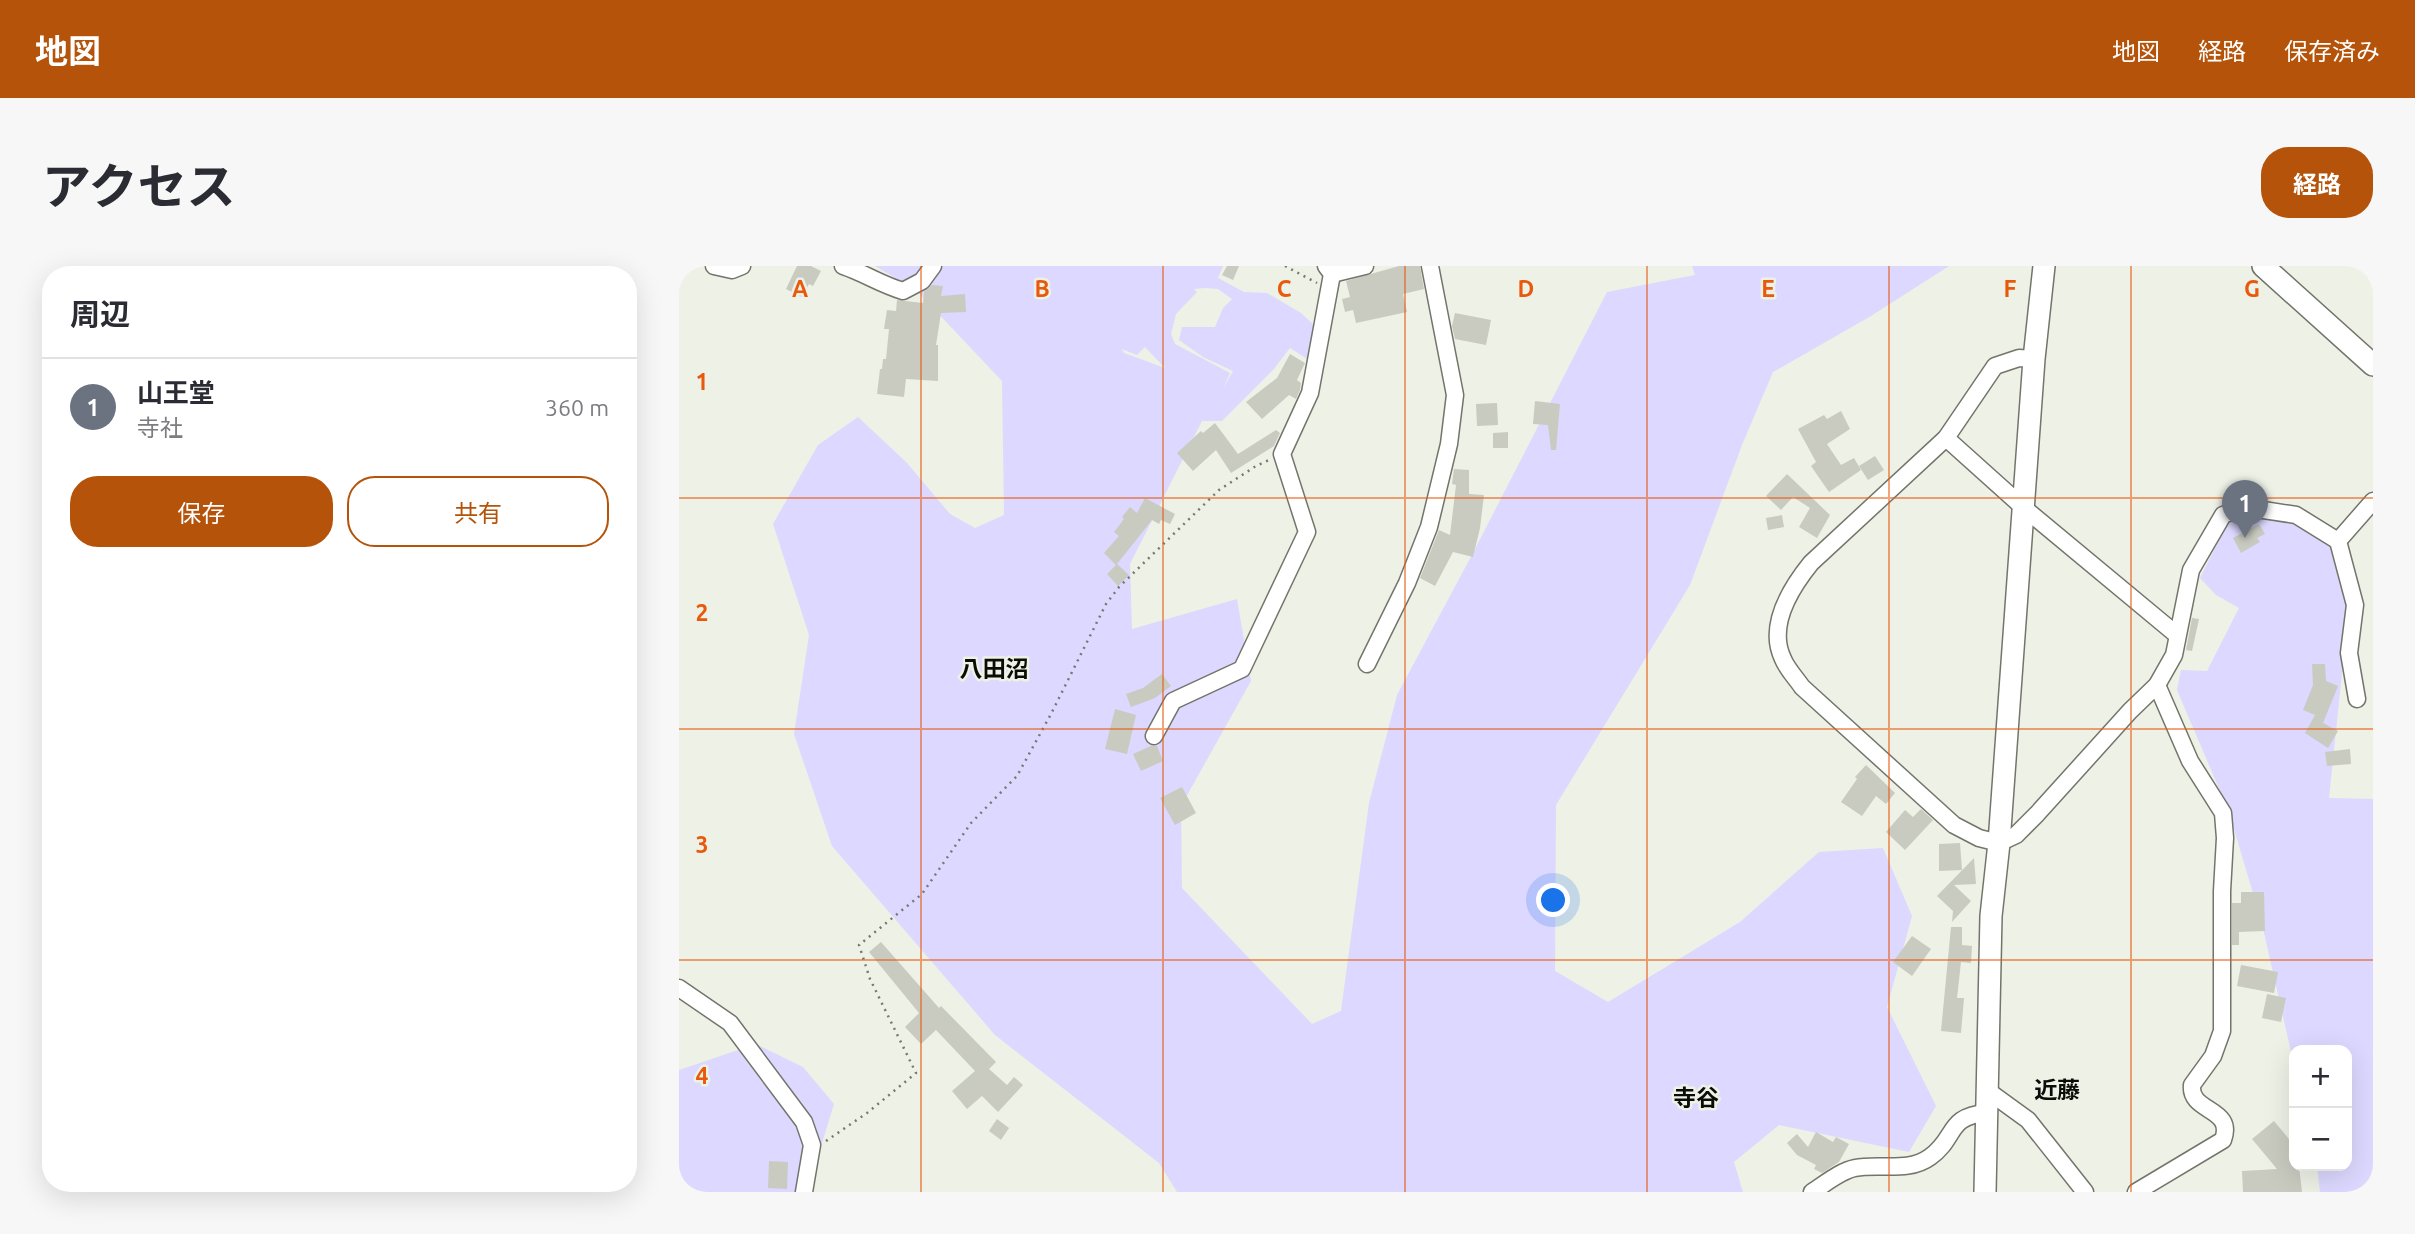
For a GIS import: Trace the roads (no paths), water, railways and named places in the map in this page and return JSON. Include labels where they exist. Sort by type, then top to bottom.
[{"type":"street","points":[[714,266],[732,270],[743,266]]},
{"type":"street","points":[[843,266],[882,285],[903,291],[922,281],[933,266]]},
{"type":"street","points":[[1154,736],[1173,701],[1242,668],[1307,532],[1282,454],[1310,393],[1329,276],[1365,266]]},
{"type":"street","points":[[1367,664],[1407,583],[1429,527],[1449,444],[1455,395],[1430,266]]},
{"type":"street","points":[[1985,1192],[1991,916],[1999,843],[2034,359],[2044,266]]},
{"type":"street","points":[[2263,266],[2373,365]]},
{"type":"street","points":[[2034,359],[2019,358],[1995,366],[1946,438],[1811,563],[1799,578],[1785,601],[1777,640],[1783,659],[1802,687],[1954,825],[1979,838],[1999,843],[2016,835],[2130,710],[2157,685],[2174,655],[2192,570],[2217,522],[2228,512],[2257,509],[2297,515],[2338,541],[2355,605],[2349,653],[2357,699]]},
{"type":"street","points":[[1946,438],[2024,508],[2177,635]]},
{"type":"street","points":[[2338,541],[2373,501]]},
{"type":"street","points":[[2136,1192],[2224,1140],[2227,1131],[2224,1121],[2196,1100],[2192,1091],[2192,1085],[2218,1047],[2222,1031],[2222,891],[2225,838],[2223,813],[2190,761],[2157,685]]},
{"type":"street","points":[[679,988],[730,1023],[804,1122],[812,1145],[804,1192]]},
{"type":"street","points":[[1988,1091],[2028,1120],[2085,1192]]},
{"type":"street","points":[[1812,1192],[1850,1169],[1916,1164],[1930,1157],[1958,1123],[1969,1114],[1987,1113]]},
{"type":"place","name":"山王堂","points":[[2245,538]]},
{"type":"district","name":"八田沼","points":[[994,669]]},
{"type":"district","name":"近藤","points":[[2057,1090]]},
{"type":"district","name":"寺谷","points":[[1696,1098]]}]
